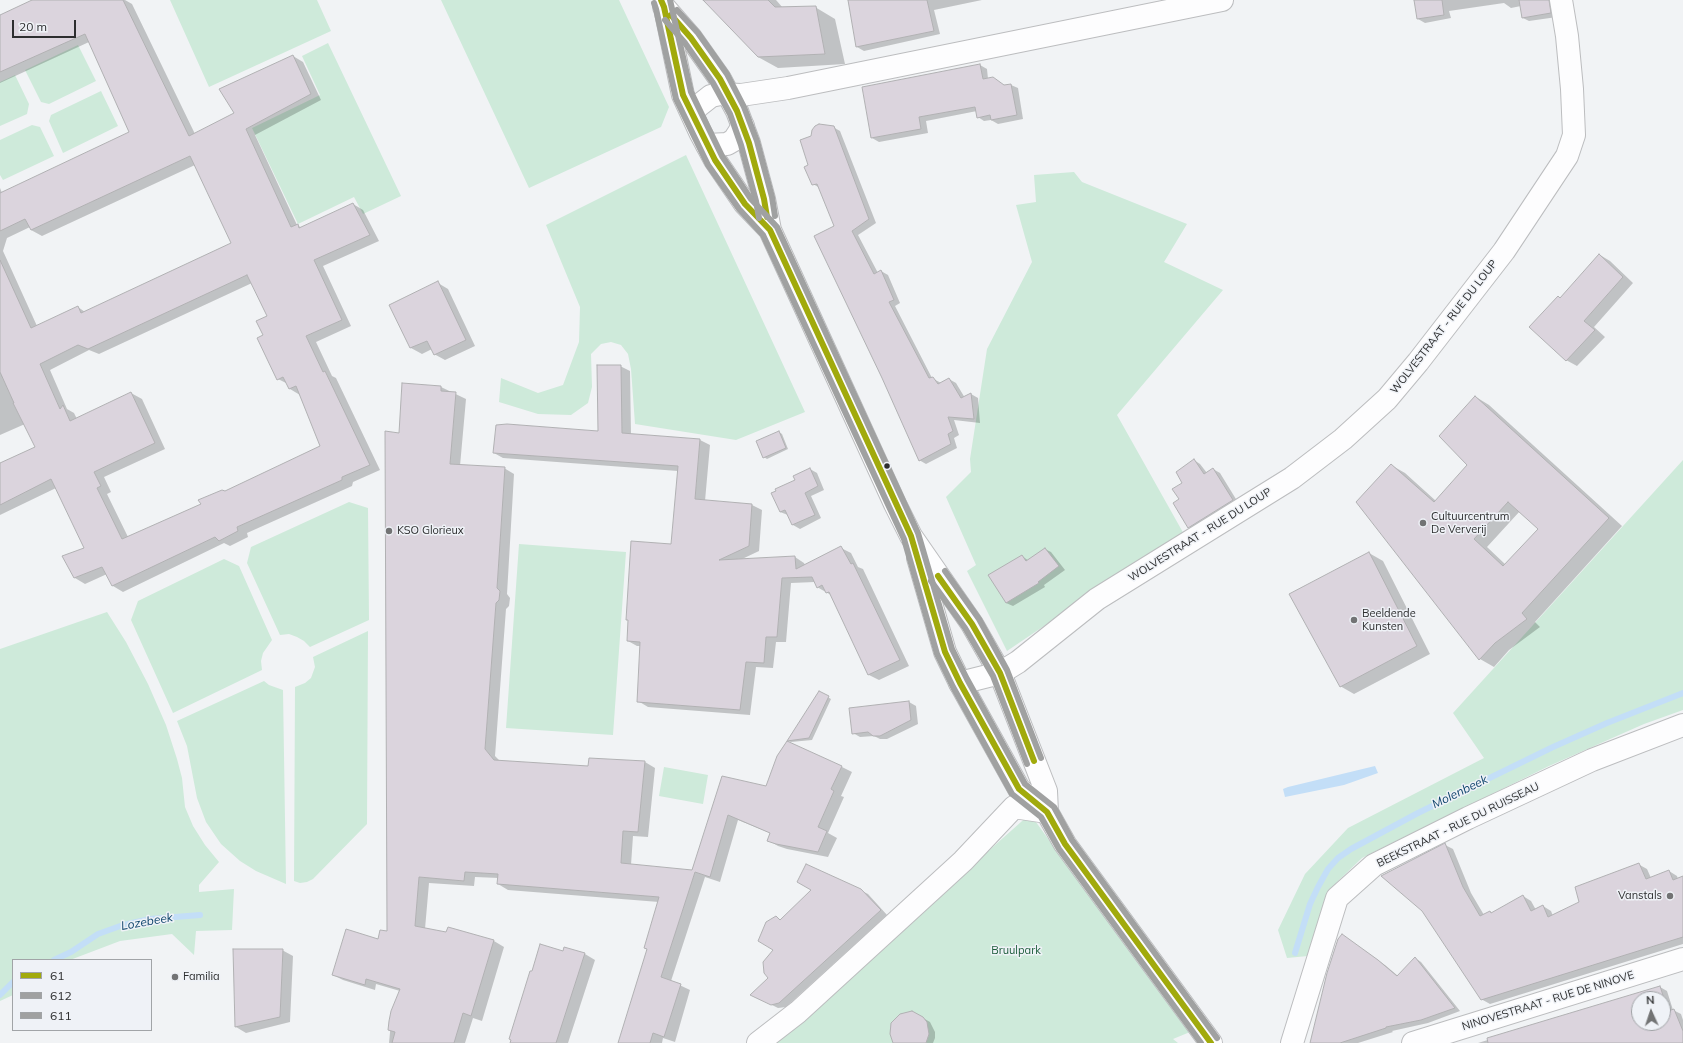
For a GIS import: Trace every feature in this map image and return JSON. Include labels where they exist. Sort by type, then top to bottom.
[{"type":"street","points":[[693,115],[697,107],[711,96],[728,94],[741,95],[788,88],[1222,0]]},
{"type":"street","name":"WOLVESTRAAT - RUE DU LOUP","points":[[960,683],[1000,673],[1018,662],[1097,599],[1292,478],[1343,439],[1387,399],[1418,362],[1504,250],[1567,156],[1574,135],[1572,89],[1567,36],[1561,0]]},
{"type":"street","points":[[663,3],[691,38],[720,79],[728,94],[743,126],[764,199],[770,230],[911,536],[972,624],[1000,673],[1046,791],[1047,812]]},
{"type":"street","points":[[663,3],[683,95],[715,160],[745,204],[770,230]]},
{"type":"street","points":[[707,145],[727,144],[734,140],[743,126]]},
{"type":"street","points":[[911,536],[945,652],[960,683],[1019,789],[1047,812],[1065,844],[1211,1043]]},
{"type":"street","name":"BEEKSTRAAT - RUE DU RUISSEAU","points":[[1292,1043],[1337,898],[1374,865],[1468,818],[1592,760],[1683,725]]},
{"type":"street","points":[[758,1043],[798,1012],[963,861],[1014,807],[1047,812]]},
{"type":"street","name":"NINOVESTRAAT - RUE DE NINOVE","points":[[1413,1043],[1683,959]]},
{"type":"green space","points":[[170,0],[317,0],[331,31],[209,87]]},
{"type":"green space","points":[[441,0],[619,0],[669,107],[661,127],[529,188]]},
{"type":"green space","points":[[328,43],[401,196],[363,214],[354,197],[298,224],[252,128],[320,95],[302,56]]},
{"type":"green space","points":[[78,45],[96,81],[49,104],[41,102],[25,70]]},
{"type":"green space","points":[[15,75],[29,104],[27,114],[0,126],[0,82]]},
{"type":"green space","points":[[101,91],[118,126],[63,153],[49,121],[51,115]]},
{"type":"green space","points":[[32,125],[40,127],[54,156],[3,180],[0,175],[0,140]]},
{"type":"green space","points":[[686,155],[805,412],[736,440],[635,424],[631,369],[628,354],[621,345],[611,342],[601,344],[591,354],[592,387],[588,403],[571,415],[538,414],[499,402],[501,378],[538,393],[563,385],[579,342],[580,307],[546,225]]},
{"type":"green space","points":[[1074,172],[1082,182],[1187,224],[1164,262],[1223,290],[1117,415],[1185,536],[1078,603],[1007,651],[967,571],[976,565],[946,497],[971,472],[970,459],[987,349],[1032,262],[1016,205],[1036,202],[1034,175]]},
{"type":"green space","points":[[1683,460],[1683,710],[1644,724],[1549,766],[1362,858],[1336,883],[1308,956],[1287,958],[1278,930],[1305,874],[1348,828],[1484,758],[1453,713]]},
{"type":"green space","points":[[349,502],[368,508],[369,620],[310,647],[297,637],[289,634],[280,635],[247,563],[251,547]]},
{"type":"green space","points":[[519,544],[626,552],[613,735],[506,728]]},
{"type":"green space","points":[[224,559],[239,566],[272,640],[263,653],[261,661],[262,670],[173,713],[131,620],[138,601]]},
{"type":"green space","points":[[107,612],[126,642],[148,684],[166,725],[182,778],[185,807],[193,826],[205,845],[219,862],[199,885],[199,892],[234,889],[232,930],[196,931],[194,955],[172,934],[120,941],[73,959],[12,959],[12,995],[0,1001],[0,649]]},
{"type":"green space","points":[[368,631],[367,824],[313,879],[300,883],[294,881],[295,687],[305,683],[311,678],[315,667],[313,657]]},
{"type":"green space","points":[[264,681],[269,685],[283,690],[286,884],[256,871],[240,861],[221,844],[206,822],[197,798],[187,746],[177,721]]},
{"type":"green space","points":[[664,767],[708,775],[703,804],[659,796]]},
{"type":"green space","name":"Bruulpark","points":[[1030,814],[1190,1032],[1173,1039],[1178,1043],[772,1043]]},
{"type":"water","points":[[1375,766],[1378,773],[1344,785],[1285,797],[1283,789],[1288,787]]},
{"type":"building","points":[[32,0],[123,0],[189,136],[234,113],[219,89],[293,55],[311,94],[246,129],[291,227],[298,224],[299,228],[353,203],[370,235],[314,260],[342,320],[306,336],[323,372],[325,371],[370,465],[342,477],[342,480],[237,527],[238,531],[219,541],[215,537],[112,586],[102,567],[74,578],[62,556],[84,548],[51,479],[0,505],[0,463],[35,447],[13,403],[0,372],[0,260],[31,328],[78,306],[81,313],[231,243],[190,156],[31,230],[25,219],[0,231],[0,193],[129,132],[85,34],[0,72],[0,15]],"holes":[[[247,275],[267,316],[256,321],[263,335],[257,338],[277,380],[283,377],[289,389],[296,386],[320,446],[225,491],[222,490],[198,500],[201,504],[122,539],[97,488],[101,486],[94,472],[155,443],[131,392],[70,421],[63,405],[60,409],[40,364],[78,345],[88,349]]]},
{"type":"building","points":[[703,0],[768,0],[775,7],[816,6],[825,54],[758,57]]},
{"type":"building","points":[[848,0],[927,0],[934,31],[856,47]]},
{"type":"building","points":[[1414,0],[1442,0],[1444,15],[1417,19]]},
{"type":"building","points":[[1519,0],[1549,0],[1551,13],[1522,18]]},
{"type":"building","points":[[980,64],[983,79],[993,77],[1004,85],[1011,84],[1017,115],[991,120],[990,115],[977,118],[975,107],[919,117],[921,129],[871,138],[862,87]]},
{"type":"building","points":[[819,124],[834,126],[869,219],[852,231],[874,274],[881,270],[894,300],[889,302],[929,378],[933,377],[938,384],[949,378],[961,398],[971,393],[974,419],[948,417],[953,431],[948,434],[951,444],[919,461],[882,378],[814,236],[834,226],[817,184],[812,185],[804,167],[808,165],[800,140],[811,136],[812,130]]},
{"type":"building","points":[[1599,254],[1623,277],[1584,321],[1595,330],[1566,361],[1529,327],[1558,296],[1560,298]]},
{"type":"building","points":[[438,281],[466,340],[434,355],[427,341],[410,348],[389,305]]},
{"type":"building","points":[[597,365],[621,365],[622,433],[700,439],[695,499],[752,504],[749,546],[719,560],[795,556],[796,569],[841,546],[851,564],[853,563],[900,660],[868,675],[829,592],[826,593],[822,585],[817,588],[812,577],[782,578],[777,637],[766,637],[764,663],[746,662],[740,710],[637,702],[640,642],[627,641],[628,620],[626,620],[631,541],[671,544],[678,466],[493,453],[496,425],[507,424],[598,431]]},
{"type":"building","points":[[402,383],[441,386],[441,391],[456,392],[450,464],[505,467],[497,588],[500,591],[499,600],[496,603],[485,749],[494,760],[588,766],[589,758],[645,761],[638,832],[623,831],[621,863],[692,870],[722,776],[766,786],[777,756],[787,741],[842,766],[831,789],[834,791],[818,827],[827,831],[818,852],[767,841],[770,833],[728,815],[710,877],[695,872],[661,977],[681,984],[664,1037],[653,1033],[650,1043],[618,1043],[647,949],[644,948],[659,897],[497,884],[498,874],[465,872],[464,881],[419,877],[415,926],[446,932],[448,927],[494,940],[471,1016],[463,1013],[454,1043],[392,1043],[395,1032],[388,1030],[389,1021],[391,1011],[400,989],[366,979],[365,985],[332,975],[346,929],[378,939],[380,930],[387,931],[385,431],[399,433]]},
{"type":"building","name":"Cultuurcentrum De Ververij","points":[[1475,396],[1609,518],[1522,613],[1527,619],[1495,643],[1479,660],[1356,502],[1391,464],[1434,502],[1467,465],[1439,436]],"holes":[[[1508,502],[1538,529],[1503,566],[1474,539]]]},
{"type":"building","points":[[779,431],[786,448],[763,458],[756,441]]},
{"type":"building","points":[[1194,459],[1204,474],[1213,468],[1233,500],[1188,528],[1173,503],[1179,499],[1172,489],[1182,483],[1176,472]]},
{"type":"building","points":[[810,468],[818,486],[805,493],[815,515],[792,525],[785,510],[780,512],[771,493],[776,491],[775,489],[795,480],[793,476]]},
{"type":"building","points":[[1045,548],[1059,566],[1038,582],[1039,583],[1006,603],[988,575],[1022,555],[1026,561]]},
{"type":"building","name":"Beeldende Kunsten","points":[[1369,552],[1417,646],[1340,687],[1289,594]]},
{"type":"building","points":[[819,691],[829,696],[809,738],[787,741]]},
{"type":"building","points":[[909,701],[911,720],[880,736],[873,736],[868,732],[852,734],[849,708]]},
{"type":"building","points":[[1445,843],[1463,887],[1480,916],[1490,911],[1491,913],[1523,895],[1531,911],[1543,905],[1548,917],[1579,902],[1575,887],[1639,863],[1646,879],[1669,870],[1673,880],[1683,876],[1683,937],[1481,1000],[1422,911],[1381,876]]},
{"type":"building","points":[[806,864],[861,889],[881,910],[779,1003],[771,1005],[750,995],[768,978],[764,973],[763,962],[773,950],[758,941],[766,922],[776,916],[780,920],[811,890],[797,882]]},
{"type":"building","points":[[1342,934],[1397,976],[1415,957],[1455,1008],[1421,1020],[1386,1027],[1340,1043],[1310,1043],[1327,973],[1338,939]]},
{"type":"building","points":[[540,944],[563,951],[564,947],[585,953],[556,1043],[510,1043],[511,1040],[509,1039]]},
{"type":"building","points":[[233,949],[283,949],[280,1017],[235,1027]]},
{"type":"building","points":[[1660,986],[1662,991],[1643,991]]},
{"type":"building","points":[[1631,995],[1631,1031],[1671,1031],[1671,1010],[1674,1009],[1683,1031],[1683,1043],[1488,1043],[1487,1038]]},
{"type":"building","points":[[912,1011],[923,1017],[927,1022],[929,1034],[926,1043],[893,1043],[890,1034],[891,1023],[900,1014]]},
{"type":"waterway","name":"Molenbeek","points":[[1295,953],[1310,904],[1318,887],[1328,869],[1338,858],[1351,849],[1418,813],[1553,747],[1607,723],[1683,693]]},
{"type":"waterway","name":"Lozebeek","points":[[56,959],[71,952],[98,934],[123,925],[150,919],[200,915]]},
{"type":"waterway","name":"Lozebeek","points":[[0,995],[12,983]]},
{"type":"transit line","name":"61","points":[[661,0],[664,7],[683,95],[715,160],[745,204],[770,230],[911,536],[945,652],[960,683],[1019,789],[1047,812],[1065,844],[1211,1043]]},
{"type":"transit line","name":"611","points":[[670,0],[691,92],[722,156],[751,199],[777,227],[918,533],[952,649],[967,679],[1025,784],[1054,807],[1072,840],[1217,1038]]},
{"type":"transit line","name":"612","points":[[654,3],[676,99],[708,165],[739,209],[763,235],[904,539],[937,654],[953,687],[1012,794],[1041,817],[1059,849],[1201,1043]]},
{"type":"transit line","name":"611","points":[[677,10],[698,33],[727,74],[744,107],[757,141],[772,197],[775,216]]},
{"type":"transit line","name":"61","points":[[671,15],[691,38],[720,79],[737,111],[749,143],[764,199],[767,217]]},
{"type":"transit line","name":"612","points":[[665,20],[685,43],[713,83],[730,114],[741,145],[759,218]]},
{"type":"transit line","name":"611","points":[[945,571],[979,619],[1007,670],[1041,758]]},
{"type":"transit line","name":"61","points":[[938,576],[972,624],[1000,673],[1034,761]]},
{"type":"transit line","name":"612","points":[[931,581],[965,628],[993,676],[1027,764]]},
{"type":"place","name":"Cultuurcentrum De Ververij","points":[[1423,523]]},
{"type":"place","name":"KSO Glorieux","points":[[389,531]]},
{"type":"place","name":"Beeldende Kunsten","points":[[1354,620]]},
{"type":"place","name":"Vanstals","points":[[1670,896]]},
{"type":"place","name":"Familia","points":[[175,977]]}]
